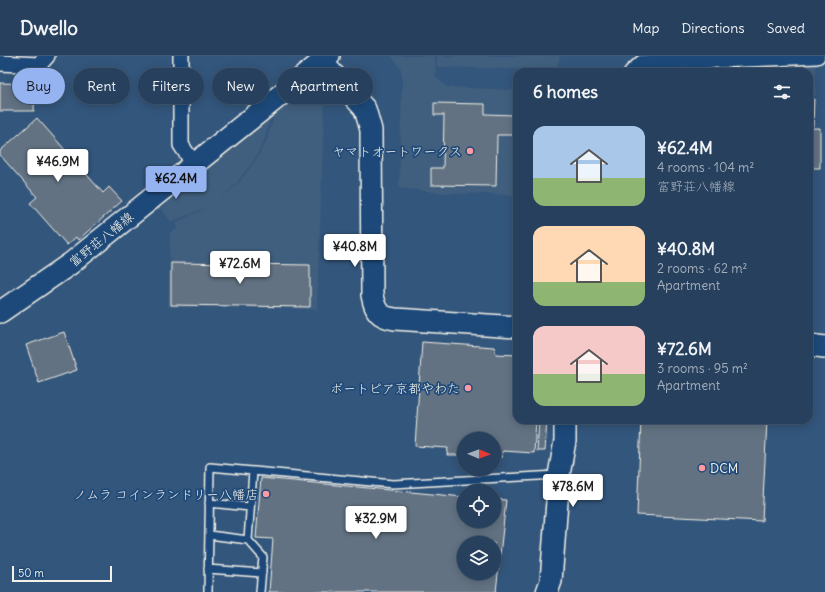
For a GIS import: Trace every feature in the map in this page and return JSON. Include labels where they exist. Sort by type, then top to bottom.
[{"type":"street","points":[[0,63],[39,66],[48,56]]},
{"type":"street","points":[[181,56],[182,145],[194,164]]},
{"type":"street","points":[[636,68],[642,63],[674,59],[817,56]]},
{"type":"street","points":[[326,59],[365,109],[371,130],[372,295],[374,307],[386,318],[513,327]]},
{"type":"street","name":"富野荘八幡線","points":[[0,312],[70,264],[326,59]]},
{"type":"street","points":[[813,346],[825,347]]},
{"type":"street","points":[[547,592],[551,581],[559,475],[565,441],[564,424]]},
{"type":"lane","points":[[208,592],[210,467],[393,484],[559,475]]},
{"type":"lane","points":[[253,471],[248,540],[262,557],[260,592]]},
{"type":"lane","points":[[209,503],[250,507]]},
{"type":"lane","points":[[209,535],[248,540]]},
{"type":"lane","points":[[208,569],[262,573]]},
{"type":"shaded area","points":[[391,56],[435,56],[436,77],[447,87],[513,90],[513,195],[443,193],[399,188],[401,69]]},
{"type":"shaded area","points":[[437,56],[560,56],[557,68],[513,69],[437,67]]},
{"type":"shaded area","points":[[816,65],[816,96],[813,96],[813,68],[702,67]]},
{"type":"shaded area","points":[[285,104],[324,104],[317,309],[168,307],[170,232],[177,229],[175,223],[210,206],[171,222],[161,208],[271,116],[264,141],[254,160],[236,184],[221,198],[237,185],[255,161],[266,142],[275,113]]},
{"type":"building","points":[[0,83],[12,83],[12,104],[34,104],[34,111],[0,111]]},
{"type":"building","points":[[813,99],[814,99],[813,126]]},
{"type":"building","name":"ヤマトオートワークス","points":[[434,103],[485,104],[485,114],[513,115],[513,135],[497,135],[496,186],[431,185],[431,168],[443,168],[444,115],[434,115]]},
{"type":"building","points":[[37,118],[103,193],[109,187],[122,201],[78,240],[76,237],[67,245],[30,203],[37,197],[0,155],[0,151]]},
{"type":"building","points":[[813,128],[820,128],[820,168],[813,168]]},
{"type":"building","points":[[171,263],[310,265],[310,307],[171,305]]},
{"type":"building","points":[[64,332],[77,370],[39,383],[26,345]]},
{"type":"building","name":"ボートピア京都やわた","points":[[422,342],[494,347],[496,354],[513,355],[513,424],[536,424],[534,453],[503,451],[501,457],[501,432],[457,432],[457,455],[447,455],[448,448],[415,446]]},
{"type":"building","points":[[539,424],[547,424],[545,451],[537,451]]},
{"type":"building","name":"DCM","points":[[641,424],[767,424],[762,521],[637,515]]},
{"type":"building","points":[[261,478],[457,496],[457,528],[501,528],[501,500],[506,500],[501,546],[501,536],[457,536],[457,580],[497,580],[496,592],[269,592],[273,539],[256,538]]},
{"type":"place","name":"ヤマトオートワークス","points":[[470,151]]},
{"type":"place","name":"ボートピア京都やわた","points":[[468,388]]},
{"type":"place","name":"DCM","points":[[702,468]]},
{"type":"place","name":"ノムラ コインランドリー八幡店","points":[[266,494]]}]
